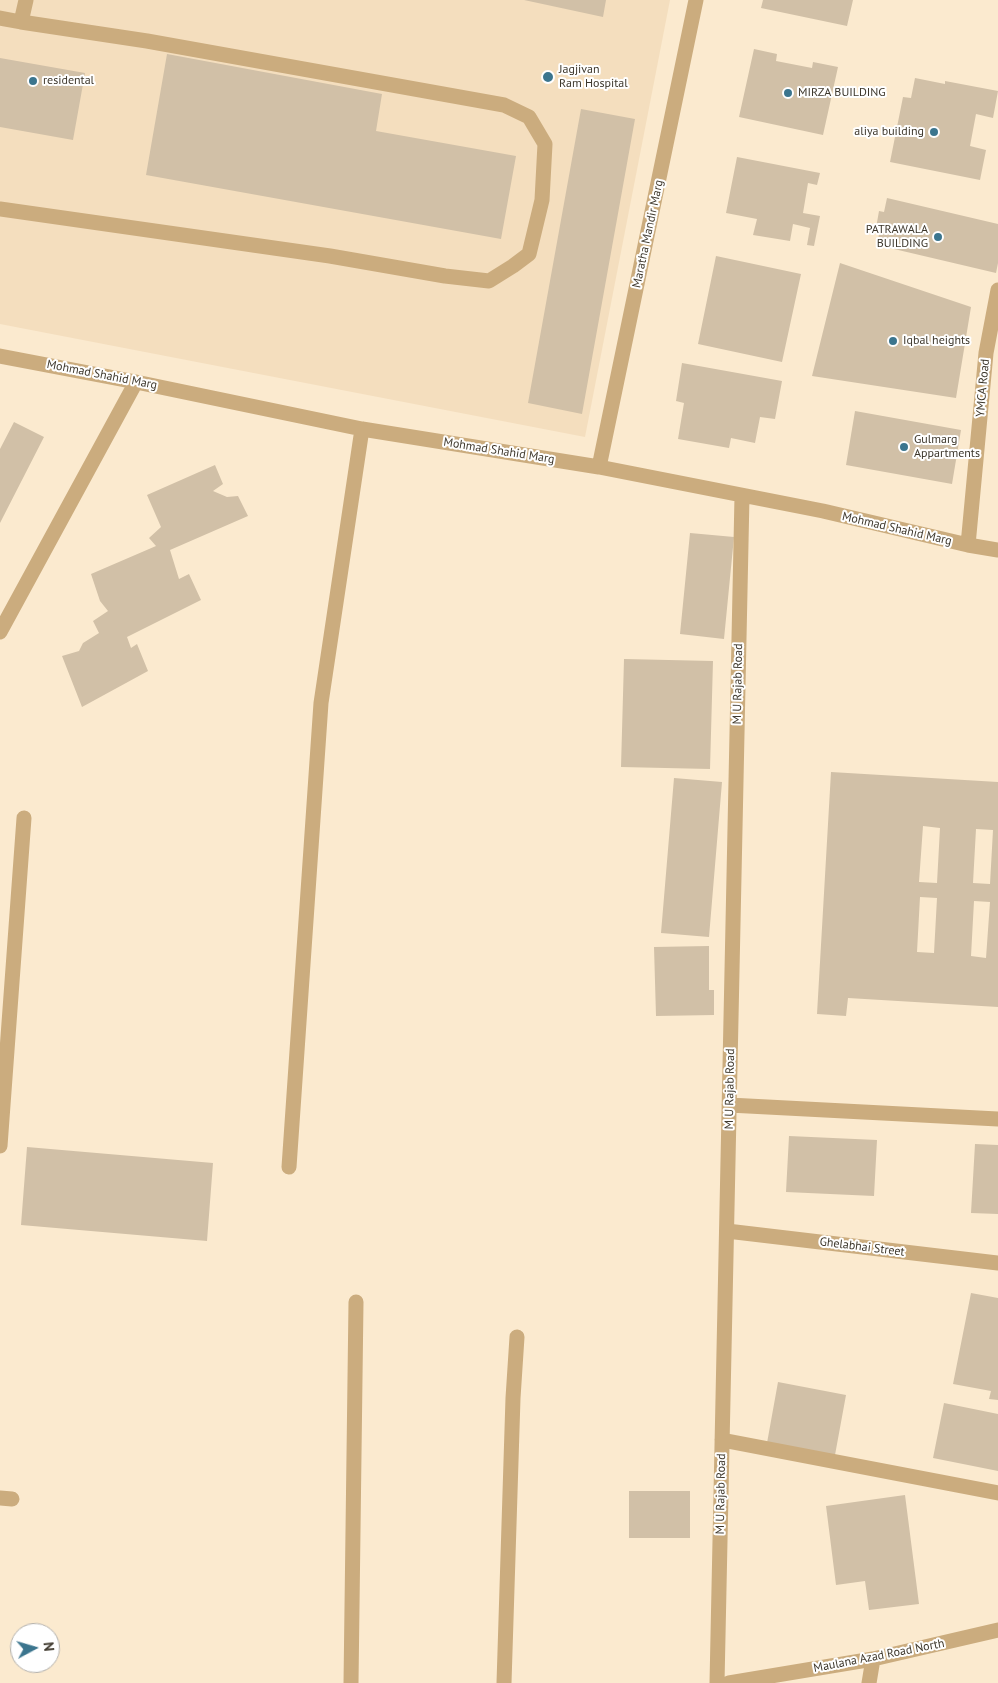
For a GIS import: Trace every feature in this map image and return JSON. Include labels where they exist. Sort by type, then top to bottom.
[{"type":"street","points":[[21,22],[26,0]]},
{"type":"street","name":"Maratha Mandir Marg","points":[[600,467],[696,0]]},
{"type":"street","points":[[0,18],[147,41],[504,105],[529,117],[545,144],[542,200],[529,254],[489,280],[446,276],[330,256],[0,209]]},
{"type":"street","name":"YMCA Road","points":[[968,545],[992,354],[998,290]]},
{"type":"street","name":"Mohmad Shahid Marg","points":[[0,356],[362,429],[600,467],[822,511],[968,545],[998,550]]},
{"type":"street","points":[[0,632],[136,382]]},
{"type":"street","points":[[289,1167],[321,703],[362,429]]},
{"type":"street","name":"M U Rajab Road","points":[[717,1683],[742,496]]},
{"type":"street","points":[[0,1146],[24,818]]},
{"type":"street","points":[[729,1105],[998,1119]]},
{"type":"street","name":"Ghelabhai Street","points":[[727,1231],[998,1263]]},
{"type":"street","points":[[351,1683],[356,1302]]},
{"type":"street","points":[[504,1683],[513,1398],[517,1337]]},
{"type":"street","points":[[722,1440],[998,1493]]},
{"type":"street","name":"Maulana Azad Road North","points":[[729,1683],[873,1659],[998,1630]]},
{"type":"street","points":[[869,1683],[873,1659]]},
{"type":"shaded area","points":[[0,0],[670,0],[585,437],[0,324]]},
{"type":"building","points":[[524,0],[606,0],[603,17]]},
{"type":"building","points":[[763,0],[853,0],[847,26],[761,8]]},
{"type":"building","name":"MIRZA BUILDING","points":[[754,49],[777,54],[776,61],[812,68],[813,62],[838,67],[823,135],[739,117]]},
{"type":"building","points":[[167,54],[382,94],[376,131],[516,156],[501,239],[146,175]]},
{"type":"building","points":[[0,58],[85,73],[73,140],[0,127]]},
{"type":"building","name":"aliya building","points":[[915,78],[945,84],[945,81],[998,91],[993,118],[976,114],[970,146],[986,150],[980,180],[890,162],[903,97],[911,98]]},
{"type":"building","points":[[581,109],[635,119],[582,414],[528,403]]},
{"type":"building","points":[[737,157],[820,173],[817,185],[808,183],[803,213],[820,216],[814,246],[807,245],[810,228],[793,224],[790,241],[753,235],[757,219],[726,213]]},
{"type":"building","name":"PATRAWALA BUILDING","points":[[887,198],[998,224],[998,263],[996,273],[877,245],[880,229],[876,228],[879,211],[884,212]]},
{"type":"building","points":[[716,256],[801,274],[782,362],[698,344]]},
{"type":"building","name":"Iqbal heights","points":[[840,263],[971,307],[956,398],[812,376]]},
{"type":"building","points":[[682,363],[782,381],[775,419],[760,417],[755,443],[731,438],[729,448],[678,439],[684,403],[676,401]]},
{"type":"building","name":"Gulmarg Appartments","points":[[855,411],[961,430],[952,484],[846,465]]},
{"type":"building","points":[[14,422],[44,437],[0,523],[0,449]]},
{"type":"building","points":[[215,465],[223,484],[213,491],[227,497],[238,496],[248,516],[170,550],[179,579],[189,574],[201,600],[127,637],[131,648],[137,644],[148,671],[82,707],[62,656],[79,651],[83,643],[99,633],[93,621],[108,611],[100,601],[91,574],[156,546],[149,538],[161,527],[147,495]]},
{"type":"building","points":[[690,533],[734,537],[724,639],[680,634]]},
{"type":"building","points":[[624,659],[713,661],[710,769],[621,767]]},
{"type":"building","points":[[831,772],[998,782],[998,1007],[848,998],[846,1016],[817,1014]],"holes":[[[923,826],[940,828],[937,883],[919,882]],[[976,829],[993,830],[990,884],[973,883]],[[920,897],[937,898],[934,953],[917,952]],[[974,901],[990,902],[986,958],[971,956]]]},
{"type":"building","points":[[674,778],[722,782],[709,937],[661,933]]},
{"type":"building","points":[[709,946],[709,990],[714,990],[714,1015],[656,1016],[654,947]]},
{"type":"building","points":[[789,1136],[877,1140],[874,1196],[786,1192]]},
{"type":"building","points":[[975,1144],[998,1145],[998,1214],[971,1213]]},
{"type":"building","points":[[27,1147],[213,1163],[207,1241],[21,1225]]},
{"type":"building","points":[[971,1293],[998,1298],[998,1400],[989,1399],[991,1391],[953,1384]]},
{"type":"building","points":[[778,1382],[846,1395],[835,1455],[767,1443]]},
{"type":"building","points":[[944,1403],[998,1414],[998,1471],[933,1458]]},
{"type":"building","points":[[629,1491],[690,1491],[690,1538],[629,1538]]},
{"type":"building","points":[[905,1495],[919,1604],[869,1610],[865,1581],[836,1585],[826,1506]]},
{"type":"place","name":"Jagjivan Ram Hospital","points":[[548,77]]},
{"type":"place","name":"residental","points":[[33,81]]},
{"type":"place","name":"MIRZA BUILDING","points":[[788,93]]},
{"type":"place","name":"aliya building","points":[[934,132]]},
{"type":"place","name":"PATRAWALA BUILDING","points":[[938,237]]},
{"type":"place","name":"Iqbal heights","points":[[893,341]]},
{"type":"place","name":"Gulmarg Appartments","points":[[904,447]]}]
